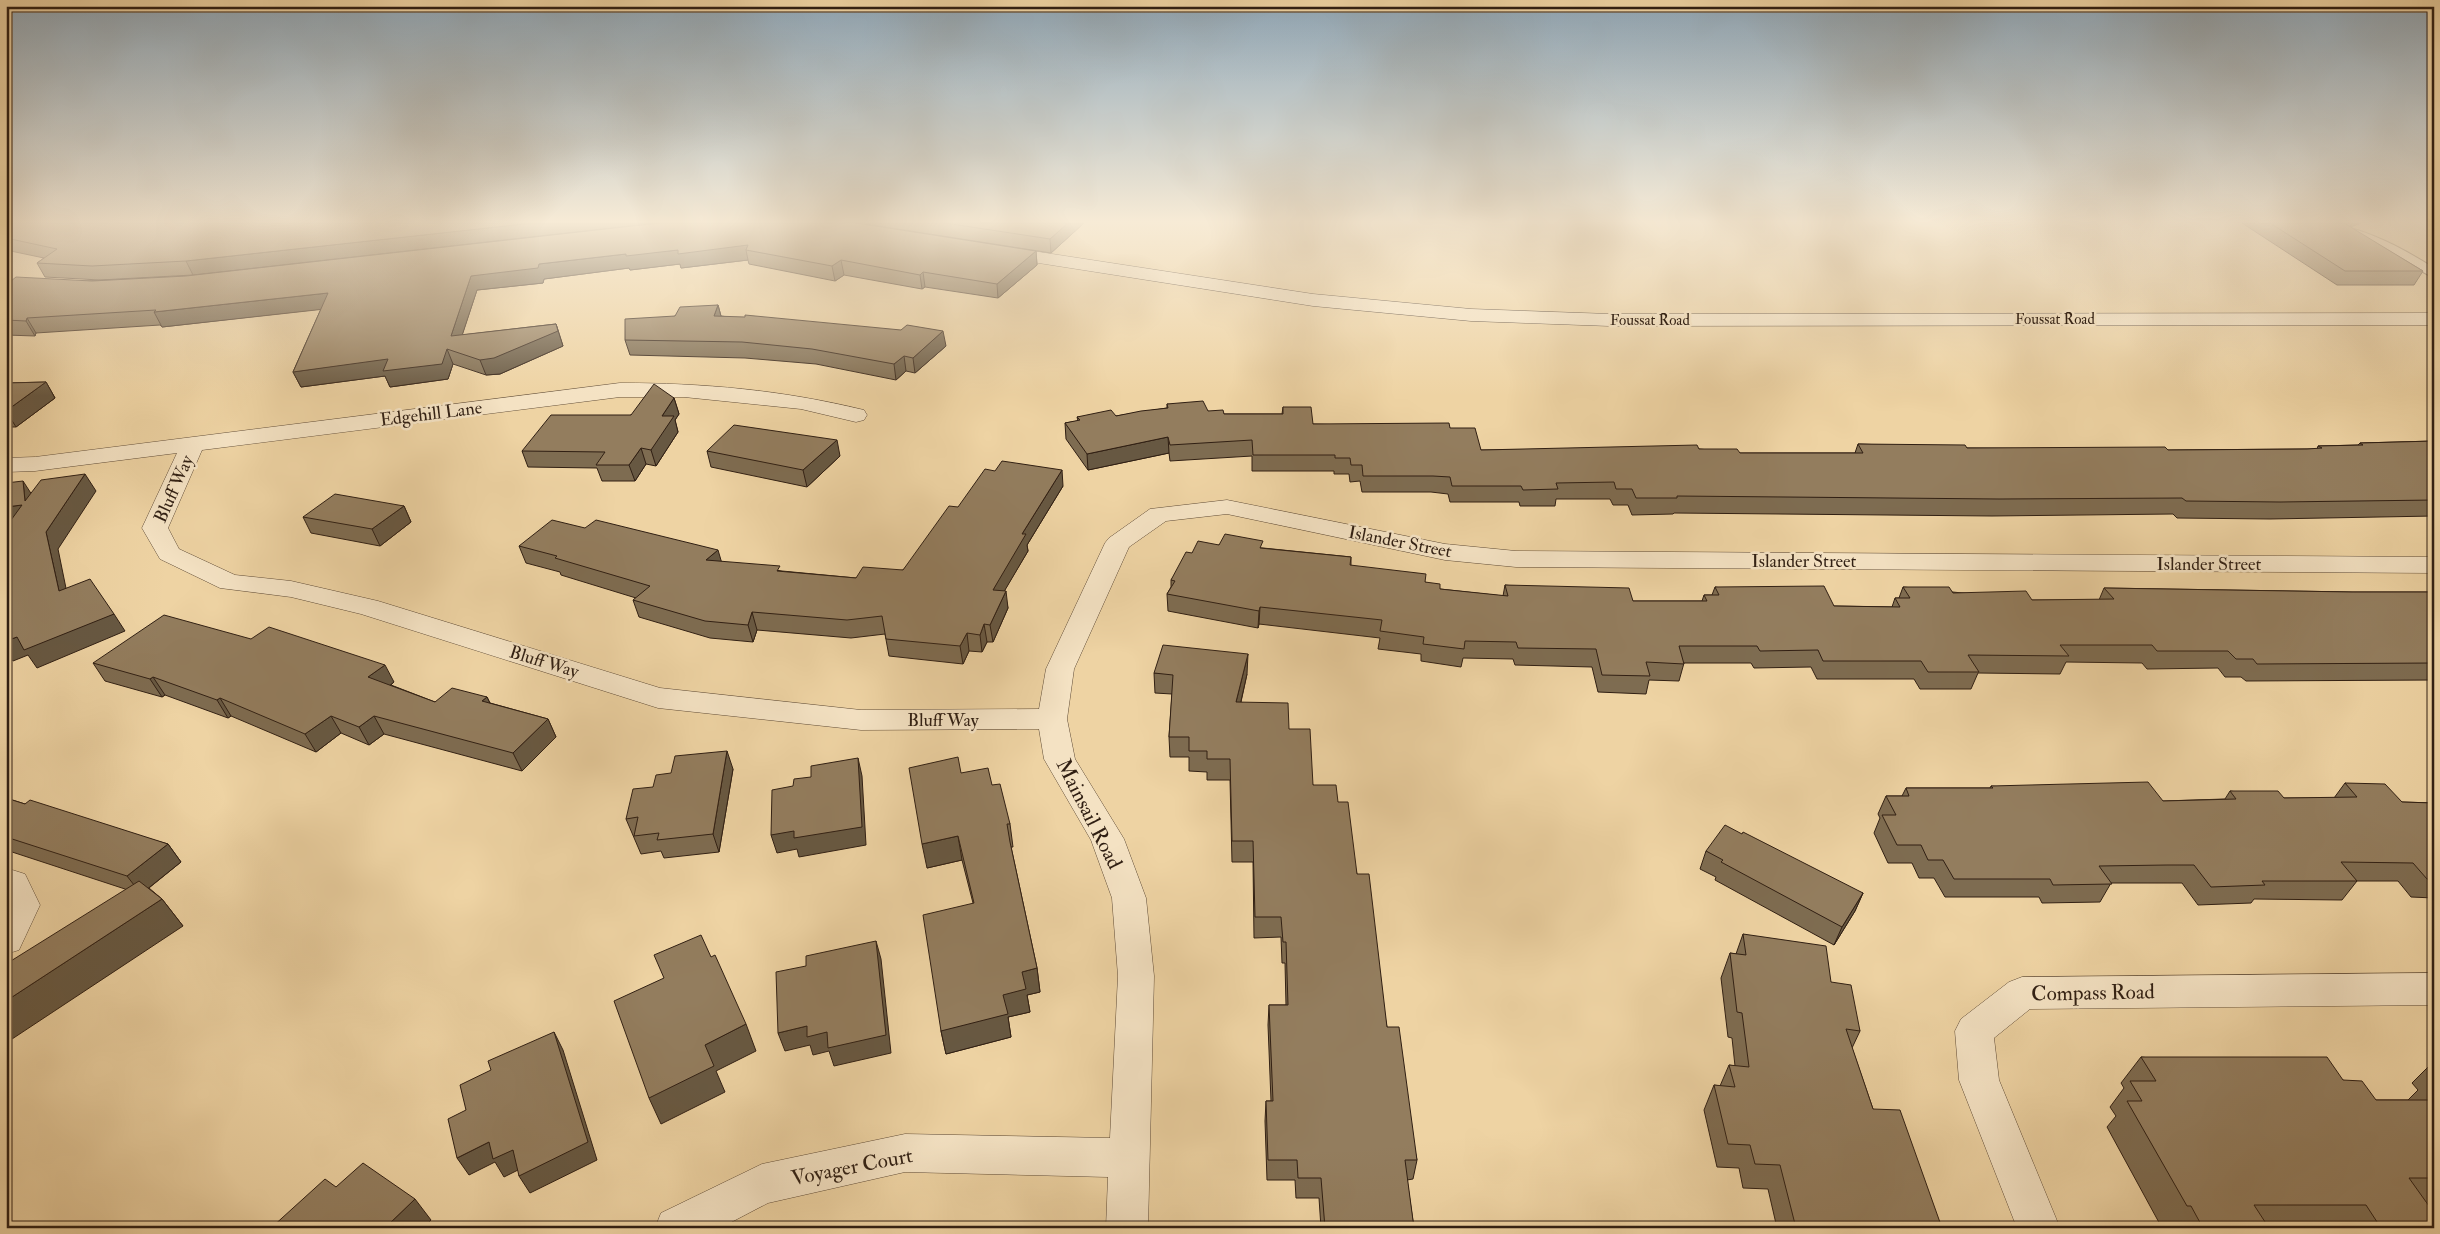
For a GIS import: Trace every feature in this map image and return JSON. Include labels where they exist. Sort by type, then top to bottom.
[{"type":"street","name":"Foussat Road","points":[[1187,281],[1313,300],[1471,315],[1610,320],[2434,319]]},
{"type":"street","name":"Edgehill Lane","points":[[6,465],[36,464],[620,390],[684,390],[800,402],[856,414]]},
{"type":"street","name":"Bluff Way","points":[[193,444],[155,528],[169,554],[229,582],[291,589],[368,607],[658,698],[861,720],[1052,720]]},
{"type":"street","name":"Islander Street","points":[[1179,511],[1227,506],[1445,552],[1516,559],[2434,565]]},
{"type":"street","name":"Mainsail Road","points":[[1127,1228],[1136,976],[1129,898],[1106,839],[1060,759],[1052,720],[1060,669],[1118,543],[1159,514],[1179,511]]},
{"type":"street","points":[[6,880],[13,883],[23,905],[6,940]]},
{"type":"street","name":"Compass Road","points":[[2039,1228],[1979,1080],[1974,1031],[2022,992],[2434,989]]},
{"type":"street","name":"Voyager Court","points":[[676,1228],[762,1184],[905,1153],[1129,1158]]},
{"type":"building","points":[[12,281],[469,281],[451,336],[556,324],[558,331],[494,358],[480,360],[447,349],[442,364],[383,371],[388,359],[293,372],[328,293],[154,312],[156,310],[27,318],[26,321],[6,320],[6,285]]},
{"type":"building","points":[[976,281],[1001,281],[997,284]]},
{"type":"building","points":[[718,305],[714,316],[745,317],[745,315],[901,330],[907,325],[943,331],[913,358],[904,356],[894,364],[812,349],[742,342],[625,340],[625,319],[675,316],[680,307]]},
{"type":"building","points":[[46,382],[6,411],[6,383]]},
{"type":"building","points":[[654,384],[674,398],[662,416],[674,416],[651,450],[641,448],[629,465],[596,465],[605,452],[522,451],[551,415],[631,415]]},
{"type":"building","points":[[1203,401],[1208,411],[1223,410],[1224,414],[1283,414],[1283,407],[1311,407],[1313,424],[1449,423],[1450,428],[1475,428],[1481,450],[1697,445],[1699,449],[1737,449],[1740,453],[1863,453],[1858,444],[1965,445],[1967,448],[2165,447],[2168,450],[2307,449],[2322,448],[2318,446],[2363,445],[2360,443],[2434,441],[2434,500],[2280,502],[2186,501],[2182,498],[1999,499],[1677,496],[1677,498],[1636,498],[1632,489],[1616,489],[1614,482],[1556,483],[1558,489],[1523,490],[1521,486],[1452,486],[1450,477],[1363,476],[1362,465],[1351,465],[1350,458],[1335,458],[1335,455],[1253,455],[1252,440],[1170,445],[1168,437],[1087,454],[1065,423],[1080,420],[1077,417],[1111,410],[1116,416],[1168,408],[1167,404]]},
{"type":"building","points":[[734,425],[837,440],[803,470],[707,451]]},
{"type":"building","points":[[1002,461],[1062,470],[1022,534],[1026,534],[993,590],[1006,591],[990,625],[984,624],[980,635],[967,633],[960,646],[886,639],[882,616],[847,620],[752,612],[748,625],[705,621],[633,600],[650,586],[555,558],[557,556],[519,546],[552,520],[585,528],[596,520],[718,550],[706,560],[780,566],[777,571],[856,578],[863,567],[903,570],[949,506],[958,507],[985,469],[995,471]]},
{"type":"building","points":[[85,474],[46,532],[59,591],[90,579],[114,614],[24,650],[17,637],[6,641],[6,527],[22,505],[6,507],[6,483],[23,481],[25,501],[41,480]]},
{"type":"building","points":[[335,494],[404,506],[372,529],[303,517]]},
{"type":"building","points":[[1225,534],[1263,541],[1260,548],[1351,557],[1350,565],[1426,574],[1425,582],[1440,584],[1440,589],[1508,596],[1505,585],[1629,588],[1633,601],[1707,601],[1704,595],[1719,595],[1715,587],[1824,586],[1834,606],[1900,607],[1895,598],[1910,598],[1903,587],[1949,587],[1953,593],[2026,591],[2032,600],[2114,599],[2104,588],[2434,592],[2434,663],[2257,664],[2253,659],[2236,659],[2228,651],[2157,651],[2152,645],[2060,645],[2069,656],[1968,655],[1979,672],[1928,672],[1921,661],[1823,661],[1818,650],[1760,651],[1757,646],[1679,646],[1684,664],[1646,662],[1650,676],[1602,675],[1596,649],[1518,648],[1516,642],[1465,641],[1464,649],[1423,644],[1424,637],[1380,631],[1382,620],[1260,607],[1259,611],[1167,594],[1175,581],[1171,580],[1186,552],[1192,553],[1198,541],[1219,545]]},
{"type":"building","points":[[164,615],[251,639],[269,627],[385,665],[368,677],[435,702],[452,688],[487,697],[482,701],[548,719],[513,753],[374,716],[359,727],[331,716],[305,734],[220,698],[217,700],[153,677],[150,679],[93,663]]},
{"type":"building","points":[[1163,645],[1248,654],[1236,702],[1288,703],[1289,729],[1310,729],[1313,785],[1336,785],[1338,802],[1348,802],[1357,874],[1369,874],[1387,1027],[1399,1027],[1417,1160],[1405,1160],[1414,1228],[1325,1228],[1321,1178],[1298,1178],[1297,1160],[1268,1160],[1266,1101],[1273,1101],[1269,1005],[1288,1005],[1286,942],[1283,942],[1281,917],[1255,917],[1253,841],[1232,841],[1230,759],[1207,759],[1207,751],[1189,751],[1189,737],[1169,737],[1173,675],[1154,673]]},
{"type":"building","points":[[727,751],[713,834],[657,840],[659,833],[634,836],[638,817],[626,819],[633,789],[653,787],[656,775],[671,773],[675,756]]},
{"type":"building","points":[[958,757],[961,773],[988,768],[992,785],[1000,784],[1010,824],[1007,824],[1010,842],[1037,968],[1022,972],[1026,989],[1003,995],[1008,1014],[941,1031],[923,915],[974,903],[958,836],[922,844],[909,768]]},
{"type":"building","points":[[858,758],[862,827],[794,838],[794,831],[771,835],[772,790],[793,786],[794,779],[811,777],[811,766]]},
{"type":"building","points":[[2148,782],[2163,801],[2236,799],[2230,791],[2278,791],[2284,798],[2357,797],[2345,783],[2385,784],[2402,802],[2434,803],[2434,879],[2427,879],[2413,863],[2341,862],[2357,881],[2262,881],[2265,885],[2211,887],[2194,865],[2099,866],[2112,884],[2053,885],[2050,879],[1954,879],[1943,860],[1928,860],[1921,845],[1897,845],[1882,815],[1896,815],[1886,796],[1909,796],[1906,788],[1993,788],[1991,786]]},
{"type":"building","points":[[6,798],[25,804],[30,800],[168,844],[127,876],[6,837]]},
{"type":"building","points":[[1725,825],[1742,834],[1743,832],[1863,893],[1842,927],[1721,862],[1723,860],[1706,851]]},
{"type":"building","points":[[139,881],[162,899],[6,1001],[6,964]]},
{"type":"building","points":[[1743,934],[1826,946],[1831,982],[1851,985],[1860,1031],[1846,1029],[1873,1109],[1900,1110],[1942,1228],[1796,1228],[1780,1165],[1755,1164],[1750,1145],[1728,1144],[1714,1085],[1735,1087],[1729,1065],[1749,1067],[1742,1013],[1737,1012],[1730,953],[1746,955]]},
{"type":"building","points":[[701,935],[711,957],[715,955],[746,1024],[705,1045],[714,1066],[649,1098],[614,1001],[664,978],[654,955]]},
{"type":"building","points":[[876,941],[886,1035],[828,1048],[827,1032],[807,1037],[807,1026],[778,1033],[776,972],[806,966],[806,956]]},
{"type":"building","points":[[554,1032],[588,1142],[519,1176],[513,1150],[493,1159],[489,1142],[457,1158],[448,1119],[466,1110],[460,1085],[491,1070],[488,1061]]},
{"type":"building","points":[[2141,1057],[2327,1057],[2343,1080],[2362,1081],[2376,1100],[2434,1100],[2434,1178],[2409,1178],[2434,1213],[2434,1228],[2381,1228],[2366,1205],[2254,1205],[2269,1228],[2203,1228],[2191,1206],[2187,1206],[2127,1101],[2142,1101],[2130,1081],[2156,1081]]},
{"type":"building","points":[[363,1163],[415,1199],[389,1224],[395,1228],[271,1228],[325,1179],[336,1187]]}]
